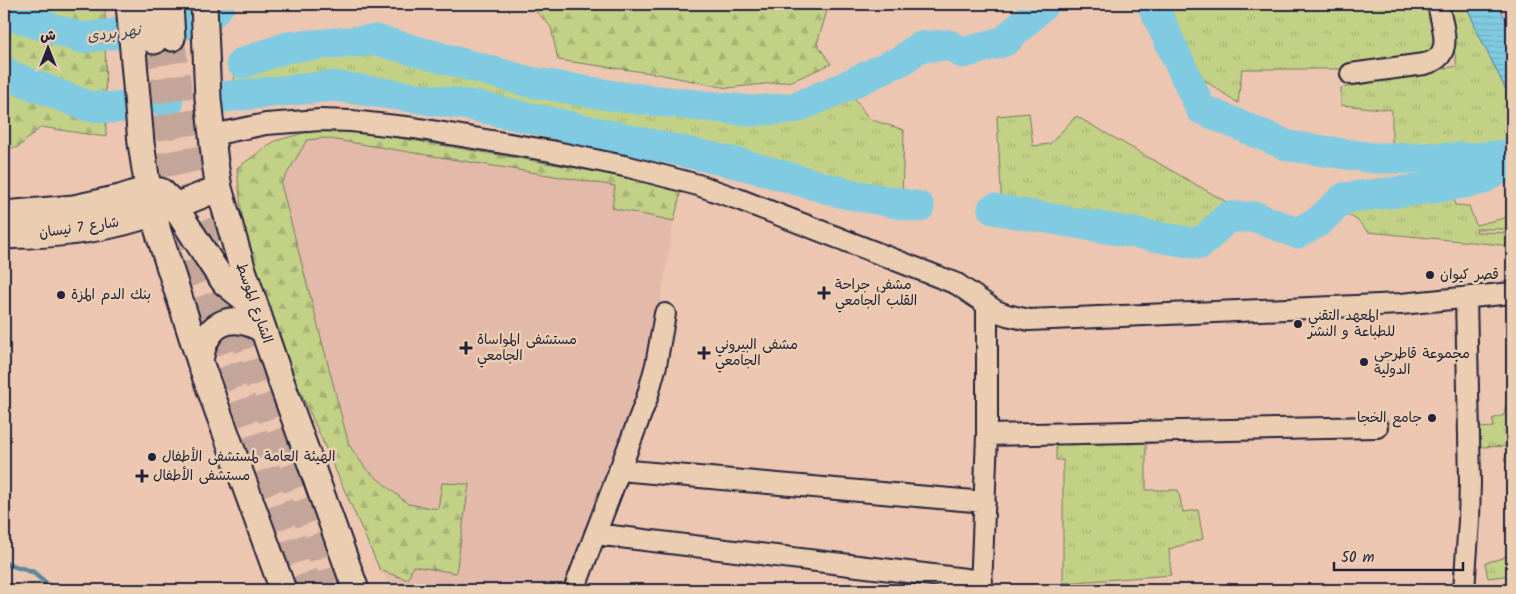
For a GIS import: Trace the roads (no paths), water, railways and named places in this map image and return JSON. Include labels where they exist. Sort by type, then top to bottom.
[{"type":"main road","points":[[130,4],[141,142],[148,189],[225,283],[255,307]]},
{"type":"main road","points":[[151,4],[163,40],[170,4]]},
{"type":"main road","name":"الشارع الموسط","points":[[204,4],[208,99],[219,188],[255,307],[356,590]]},
{"type":"main road","name":"شارع 7 نيسان","points":[[4,236],[79,231],[112,225],[164,210],[219,188]]},
{"type":"main road","name":"شارع 7 نيسان","points":[[4,214],[74,208],[120,198],[148,189]]},
{"type":"main road","points":[[164,210],[168,265],[200,362],[283,590]]},
{"type":"main road","points":[[200,362],[204,341],[209,334],[222,324],[230,321],[245,321],[263,330]]},
{"type":"main road","points":[[344,554],[371,590]]},
{"type":"street","points":[[1351,74],[1424,64],[1433,62],[1440,57],[1444,49],[1445,39],[1438,4]]},
{"type":"street","points":[[212,135],[275,123],[320,120],[351,121],[414,128],[551,151],[629,167],[698,185],[738,199],[957,284],[987,305],[1007,316],[1029,320],[1400,304],[1512,293]]},
{"type":"street","points":[[1464,590],[1470,482],[1466,298]]},
{"type":"street","points":[[595,534],[982,585],[987,435],[987,305]]},
{"type":"street","points":[[574,590],[651,387],[662,338],[665,314]]},
{"type":"street","points":[[987,435],[1376,427]]},
{"type":"street","points":[[619,470],[985,502]]},
{"type":"water","points":[[1466,4],[1498,4],[1512,32],[1512,102],[1478,33]]},
{"type":"waterway","name":"نهر بردى","points":[[4,13],[82,38],[204,22],[220,4]]},
{"type":"waterway","points":[[242,63],[288,47],[376,40],[530,82],[621,97],[752,111],[795,108],[902,60],[919,47],[949,45],[963,53],[1005,41],[1044,4]]},
{"type":"waterway","points":[[1152,4],[1201,109],[1289,146],[1374,158],[1470,158],[1512,155]]},
{"type":"waterway","points":[[4,71],[11,76],[87,106],[113,108],[135,106]]},
{"type":"waterway","points":[[222,97],[333,86],[475,106],[745,165],[844,193],[919,207]]},
{"type":"waterway","points":[[993,209],[1200,244],[1228,217],[1256,217],[1297,233],[1318,222],[1344,198],[1441,187],[1480,180],[1512,162]]},
{"type":"waterway","points":[[4,563],[33,572],[54,590]]},
{"type":"tunnel","points":[[172,38],[191,171],[198,204],[214,258],[331,590]]},
{"type":"tunnel","points":[[154,41],[175,182],[195,265],[311,590]]},
{"type":"place","name":"قصر كيوان","points":[[1430,275]]},
{"type":"place","name":"مشفى جراحة القلب الجامعي","points":[[824,293]]},
{"type":"place","name":"بنك الدم المزة","points":[[61,295]]},
{"type":"place","name":"المعهد التقني للطباعة و النشر","points":[[1298,324]]},
{"type":"place","name":"مستشفى المواساة الجامعي","points":[[466,348]]},
{"type":"place","name":"مشفى البيروني الجامعي","points":[[704,353]]},
{"type":"place","name":"مجموعة قاطرجي الدولية","points":[[1364,362]]},
{"type":"place","name":"جامع الخجا","points":[[1432,418]]},
{"type":"place","name":"الهيئة العامة لمستشفى الأطفال","points":[[152,457]]},
{"type":"place","name":"مستشفى الأطفال","points":[[142,476]]}]
